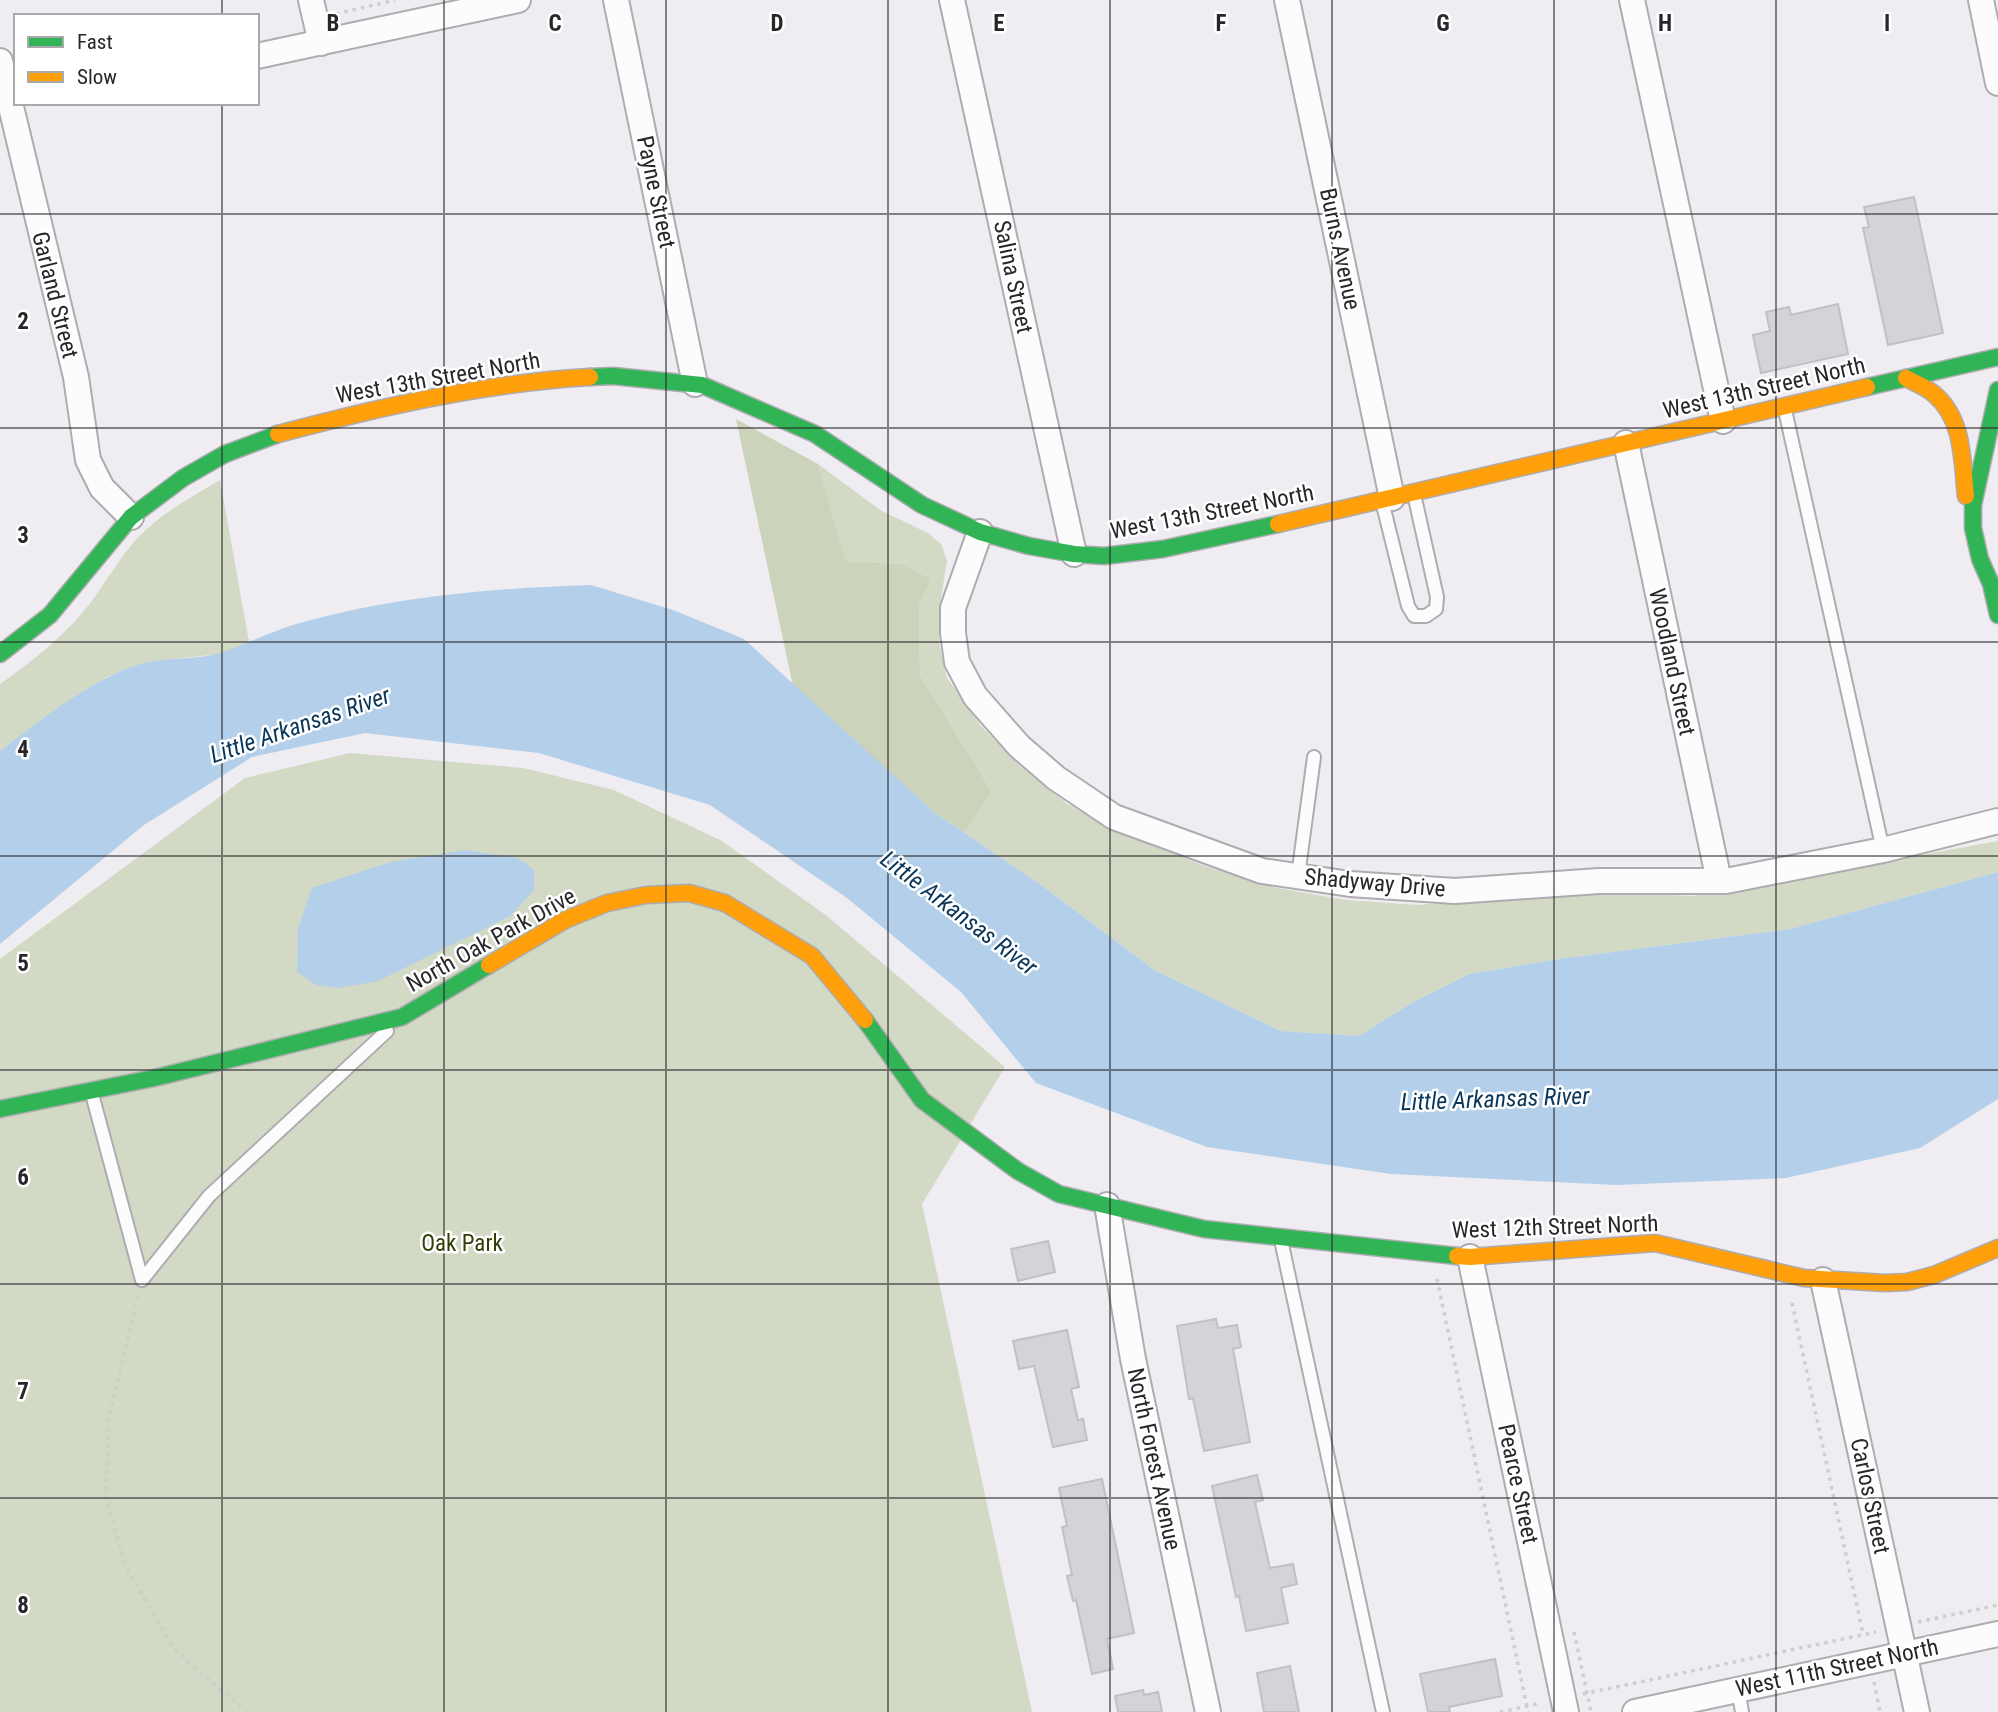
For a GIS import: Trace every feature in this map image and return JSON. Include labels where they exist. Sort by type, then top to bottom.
[{"type":"street","points":[[259,56],[519,0]]},
{"type":"street","name":"Payne Street","points":[[616,0],[695,384]]},
{"type":"street","name":"Salina Street","points":[[952,0],[1074,554]]},
{"type":"street","name":"Burns Avenue","points":[[1287,0],[1396,497]]},
{"type":"street","points":[[1632,0],[1723,421]]},
{"type":"street","points":[[1981,0],[1998,83]]},
{"type":"street","points":[[321,4],[321,43]]},
{"type":"street","name":"Garland Street","points":[[0,61],[8,105],[75,377],[88,460],[102,488],[131,517]]},
{"type":"street","name":"West 13th Street North","points":[[0,654],[50,615],[131,517],[183,478],[225,454],[268,437],[316,424],[467,391],[544,380],[613,376],[702,385],[815,434],[922,505],[980,532],[1074,554],[1104,556],[1163,549],[1998,357]]},
{"type":"street","points":[[1906,377],[1934,394],[1949,410],[1958,431],[1973,528],[1998,615]]},
{"type":"street","points":[[1973,528],[1973,505],[1998,390]]},
{"type":"street","name":"Woodland Street","points":[[1626,443],[1719,881]]},
{"type":"street","name":"Shadyway Drive","points":[[980,532],[954,608],[953,633],[957,662],[975,696],[1019,746],[1056,778],[1114,817],[1262,871],[1350,884],[1455,891],[1599,881],[1719,881],[1883,850],[1998,821]]},
{"type":"street","points":[[1991,537],[1991,584]]},
{"type":"street","name":"North Oak Park Drive","points":[[0,1109],[92,1091],[401,1017],[565,919],[607,903],[646,895],[689,893],[725,903],[812,956],[854,1004],[922,1100],[967,1135],[1018,1171],[1059,1194],[1107,1205]]},
{"type":"street","name":"West 12th Street North","points":[[1107,1205],[1204,1229],[1469,1257],[1655,1243],[1822,1280],[1898,1283],[1954,1269],[1997,1254]]},
{"type":"street","name":"North Forest Avenue","points":[[1107,1205],[1133,1359],[1208,1712]]},
{"type":"street","name":"Pearce Street","points":[[1469,1257],[1564,1705]]},
{"type":"street","name":"Carlos Street","points":[[1822,1280],[1917,1712]]},
{"type":"street","name":"West 11th Street North","points":[[1635,1712],[1740,1701],[1869,1662],[1998,1634]]},
{"type":"lane","points":[[1784,406],[1883,850]]},
{"type":"lane","points":[[1396,497],[1437,597],[1436,609],[1426,616],[1414,616],[1408,606],[1396,497]]},
{"type":"lane","points":[[1298,876],[1314,757]]},
{"type":"lane","points":[[142,1280],[209,1195],[401,1017]]},
{"type":"lane","points":[[92,1091],[142,1280]]},
{"type":"lane","points":[[1281,1237],[1383,1712]]},
{"type":"path","points":[[321,4],[332,15],[395,0]]},
{"type":"path","points":[[1437,1277],[1528,1712]]},
{"type":"path","points":[[142,1280],[108,1423],[106,1499],[125,1565],[174,1649],[246,1712]]},
{"type":"path","points":[[1791,1301],[1863,1634]]},
{"type":"path","points":[[1500,1712],[1527,1706],[1564,1705],[1998,1605]]},
{"type":"path","points":[[1869,1662],[1880,1712]]},
{"type":"green space","points":[[736,419],[818,464],[846,561],[902,564],[930,579],[919,605],[920,675],[992,792],[965,833],[934,812],[793,686]]},
{"type":"green space","points":[[818,464],[880,510],[928,533],[941,544],[947,561],[939,611],[939,644],[947,678],[981,726],[1020,766],[1066,803],[1105,825],[1204,866],[1277,888],[1346,900],[1418,905],[1529,895],[1608,893],[1694,896],[1998,841],[1998,872],[1790,929],[1559,959],[1469,974],[1413,1002],[1359,1036],[1281,1031],[1156,971],[1041,885],[965,833],[992,792],[920,675],[919,605],[929,579],[902,564],[846,561]]},
{"type":"green space","points":[[220,480],[249,642],[219,654],[148,662],[107,677],[0,751],[0,684],[72,625],[125,553],[148,528],[173,508]]},
{"type":"green space","name":"Oak Park","points":[[350,753],[523,768],[614,790],[722,841],[827,916],[1005,1067],[922,1204],[1032,1712],[0,1712],[0,959],[245,778]]},
{"type":"water","name":"Little Arkansas River","points":[[591,585],[673,610],[744,639],[934,812],[1041,885],[1156,971],[1281,1031],[1359,1036],[1413,1002],[1469,974],[1559,959],[1790,929],[1998,872],[1998,1099],[1920,1148],[1786,1178],[1616,1185],[1391,1174],[1207,1147],[1036,1083],[961,992],[847,898],[710,805],[539,753],[365,733],[252,757],[144,825],[0,944],[0,751],[91,687],[130,667],[158,660],[214,655],[286,627],[342,612],[448,595]]},
{"type":"water","points":[[466,850],[518,858],[534,870],[534,890],[510,916],[378,981],[338,988],[316,985],[297,972],[298,929],[312,888],[390,862]]},
{"type":"building","points":[[1914,197],[1943,333],[1888,345],[1863,228],[1869,227],[1864,207]]},
{"type":"building","points":[[1838,304],[1848,354],[1761,373],[1753,335],[1770,331],[1766,312],[1789,307],[1791,315]]},
{"type":"building","points":[[1048,1241],[1055,1272],[1018,1281],[1011,1249]]},
{"type":"building","points":[[1216,1319],[1218,1328],[1237,1325],[1241,1347],[1233,1349],[1250,1442],[1204,1451],[1193,1398],[1189,1399],[1177,1326]]},
{"type":"building","points":[[1067,1330],[1079,1387],[1071,1389],[1078,1420],[1083,1419],[1087,1440],[1053,1447],[1034,1366],[1019,1369],[1013,1341]]},
{"type":"building","points":[[1257,1475],[1263,1500],[1255,1502],[1270,1568],[1293,1564],[1297,1584],[1281,1588],[1288,1623],[1246,1631],[1212,1486]]},
{"type":"building","points":[[1102,1479],[1134,1633],[1107,1639],[1113,1669],[1092,1674],[1076,1600],[1073,1601],[1067,1576],[1072,1575],[1062,1527],[1067,1526],[1059,1488]]},
{"type":"building","points":[[1495,1659],[1502,1696],[1449,1707],[1450,1712],[1428,1712],[1420,1674]]},
{"type":"building","points":[[1290,1666],[1299,1712],[1264,1712],[1257,1673]]},
{"type":"building","points":[[1143,1690],[1144,1695],[1158,1692],[1162,1712],[1118,1712],[1115,1696]]},
{"type":"traffic: fast","points":[[1867,387],[1998,357]]},
{"type":"traffic: fast","points":[[590,377],[613,376],[702,385],[815,434],[922,505],[980,532],[1029,546],[1104,556],[1163,549],[1278,524]]},
{"type":"traffic: fast","points":[[1998,390],[1973,505],[1973,528],[1980,559],[1991,584],[1998,615]]},
{"type":"traffic: fast","points":[[0,654],[50,615],[131,517],[183,478],[225,454],[278,434]]},
{"type":"traffic: fast","points":[[0,1109],[154,1078],[402,1017],[489,965]]},
{"type":"traffic: fast","points":[[865,1020],[922,1100],[1018,1171],[1059,1194],[1204,1229],[1457,1256]]},
{"type":"traffic: slow","points":[[278,434],[433,398],[511,385],[590,377]]},
{"type":"traffic: slow","points":[[1906,378],[1934,394],[1951,416],[1960,441],[1966,496]]},
{"type":"traffic: slow","points":[[1278,524],[1867,387]]},
{"type":"traffic: slow","points":[[489,965],[565,920],[607,903],[646,895],[689,893],[725,903],[812,956],[865,1020]]},
{"type":"traffic: slow","points":[[1457,1256],[1655,1243],[1804,1278],[1885,1283],[1907,1282],[1934,1275],[1998,1248]]}]
